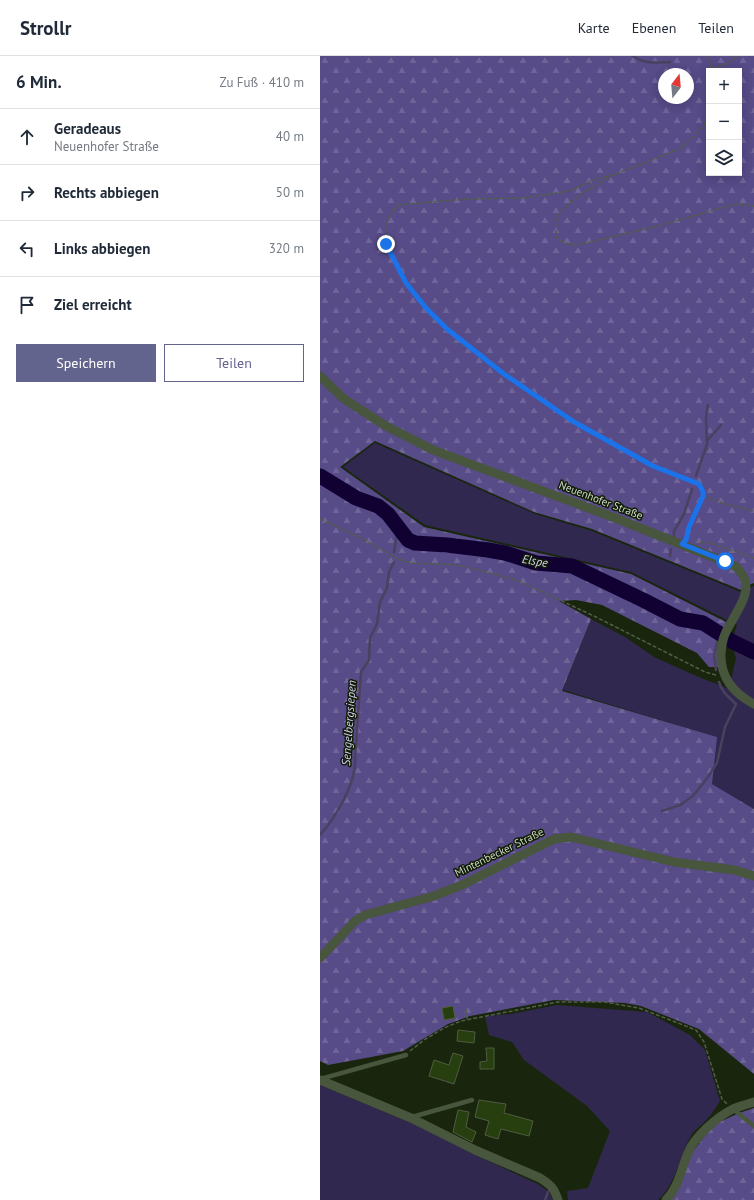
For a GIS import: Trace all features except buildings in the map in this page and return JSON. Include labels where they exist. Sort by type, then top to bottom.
[{"type":"street","name":"Neuenhofer Straße","points":[[320,376],[344,399],[386,426],[433,450],[610,516],[735,566],[741,571],[745,579],[745,594],[724,638],[721,659],[725,677],[730,686],[739,695],[754,704]]},
{"type":"street","name":"Mintenbecker Straße","points":[[320,958],[355,921],[365,915],[434,896],[554,839],[571,837],[674,862],[734,870],[754,876]]},
{"type":"street","points":[[320,1079],[411,1118],[475,1150],[540,1178],[550,1184],[555,1190],[558,1200]]},
{"type":"street","points":[[666,1200],[676,1186],[688,1151],[698,1138],[712,1123],[733,1109],[754,1102]]},
{"type":"lane","points":[[320,1079],[406,1055]]},
{"type":"lane","points":[[411,1118],[472,1100]]},
{"type":"lane","points":[[733,1109],[754,1126]]},
{"type":"path","points":[[707,56],[712,67],[720,67],[737,56]]},
{"type":"path","points":[[682,544],[686,540],[689,527],[703,496],[703,492],[699,484],[653,466],[574,422],[493,365],[447,329],[426,308],[406,283],[386,244],[386,221],[398,205],[467,199],[524,198],[569,191],[593,180],[616,174],[679,150],[693,138],[706,122]]},
{"type":"path","points":[[616,174],[569,204],[557,217],[555,226],[557,238],[564,243],[577,245],[654,227],[736,204],[754,206]]},
{"type":"path","points":[[703,496],[722,503],[754,511]]},
{"type":"path","points":[[320,519],[398,559],[411,563],[458,565],[517,580],[596,617],[705,672],[725,677]]},
{"type":"path","points":[[694,549],[701,542],[711,543],[754,558]]},
{"type":"path","points":[[406,1055],[424,1040],[444,1028],[468,1019],[558,1002],[604,1002],[639,1008],[696,1030],[704,1042],[722,1099],[733,1109]]},
{"type":"path","points":[[466,1009],[468,1019]]},
{"type":"shaded area","points":[[375,443],[535,514],[592,531],[741,592],[754,586],[754,809],[712,784],[716,737],[563,690],[591,619],[625,637],[654,657],[729,689],[736,658],[731,643],[737,625],[631,572],[425,525],[343,467]]},
{"type":"shaded area","points":[[557,1005],[647,1012],[690,1035],[705,1050],[720,1101],[712,1113],[692,1134],[670,1186],[658,1200],[568,1200],[567,1191],[588,1188],[610,1131],[587,1106],[524,1060],[512,1042],[489,1035],[485,1016],[511,1014]]},
{"type":"shaded area","points":[[320,1085],[418,1126],[473,1154],[538,1184],[549,1192],[553,1200],[320,1200]]},
{"type":"green space","points":[[320,56],[754,56],[754,583],[741,590],[592,529],[534,512],[375,441],[340,467],[424,527],[631,574],[726,622],[720,667],[709,667],[697,653],[602,605],[576,600],[559,601],[591,619],[562,691],[717,737],[712,784],[754,809],[754,1074],[699,1029],[641,1006],[625,1003],[554,1000],[470,1016],[448,1024],[403,1051],[328,1065],[320,1061]]},
{"type":"green space","points":[[754,1108],[754,1200],[670,1200],[692,1153],[713,1125]]},
{"type":"waterway","points":[[633,56],[646,62],[670,62]]},
{"type":"waterway","points":[[707,441],[706,417],[708,405]]},
{"type":"waterway","points":[[696,476],[707,441],[721,425]]},
{"type":"waterway","name":"Elspe","points":[[320,476],[356,498],[378,506],[388,514],[408,540],[415,543],[488,550],[505,553],[536,563],[572,566],[680,619],[703,623],[733,642],[754,652]]},
{"type":"waterway","points":[[674,538],[674,531],[684,514],[692,489]]},
{"type":"waterway","name":"Sengelbergsiepen","points":[[394,552],[397,533],[396,525]]},
{"type":"waterway","points":[[670,556],[671,549]]},
{"type":"waterway","name":"Sengelbergsiepen","points":[[320,835],[339,809],[353,778],[361,672],[369,660],[370,638],[377,624],[380,602],[387,588],[389,572],[394,562]]},
{"type":"waterway","points":[[716,670],[714,656],[719,633]]},
{"type":"waterway","points":[[662,811],[680,805],[693,796],[717,763],[725,727],[736,704],[724,692],[719,682]]},
{"type":"waterway","points":[[545,1200],[548,1192]]},
{"type":"route","points":[[386,244],[406,283],[426,308],[447,329],[504,374],[574,422],[653,466],[699,484],[703,492],[703,496],[689,527],[686,540],[682,544],[725,561]]}]
